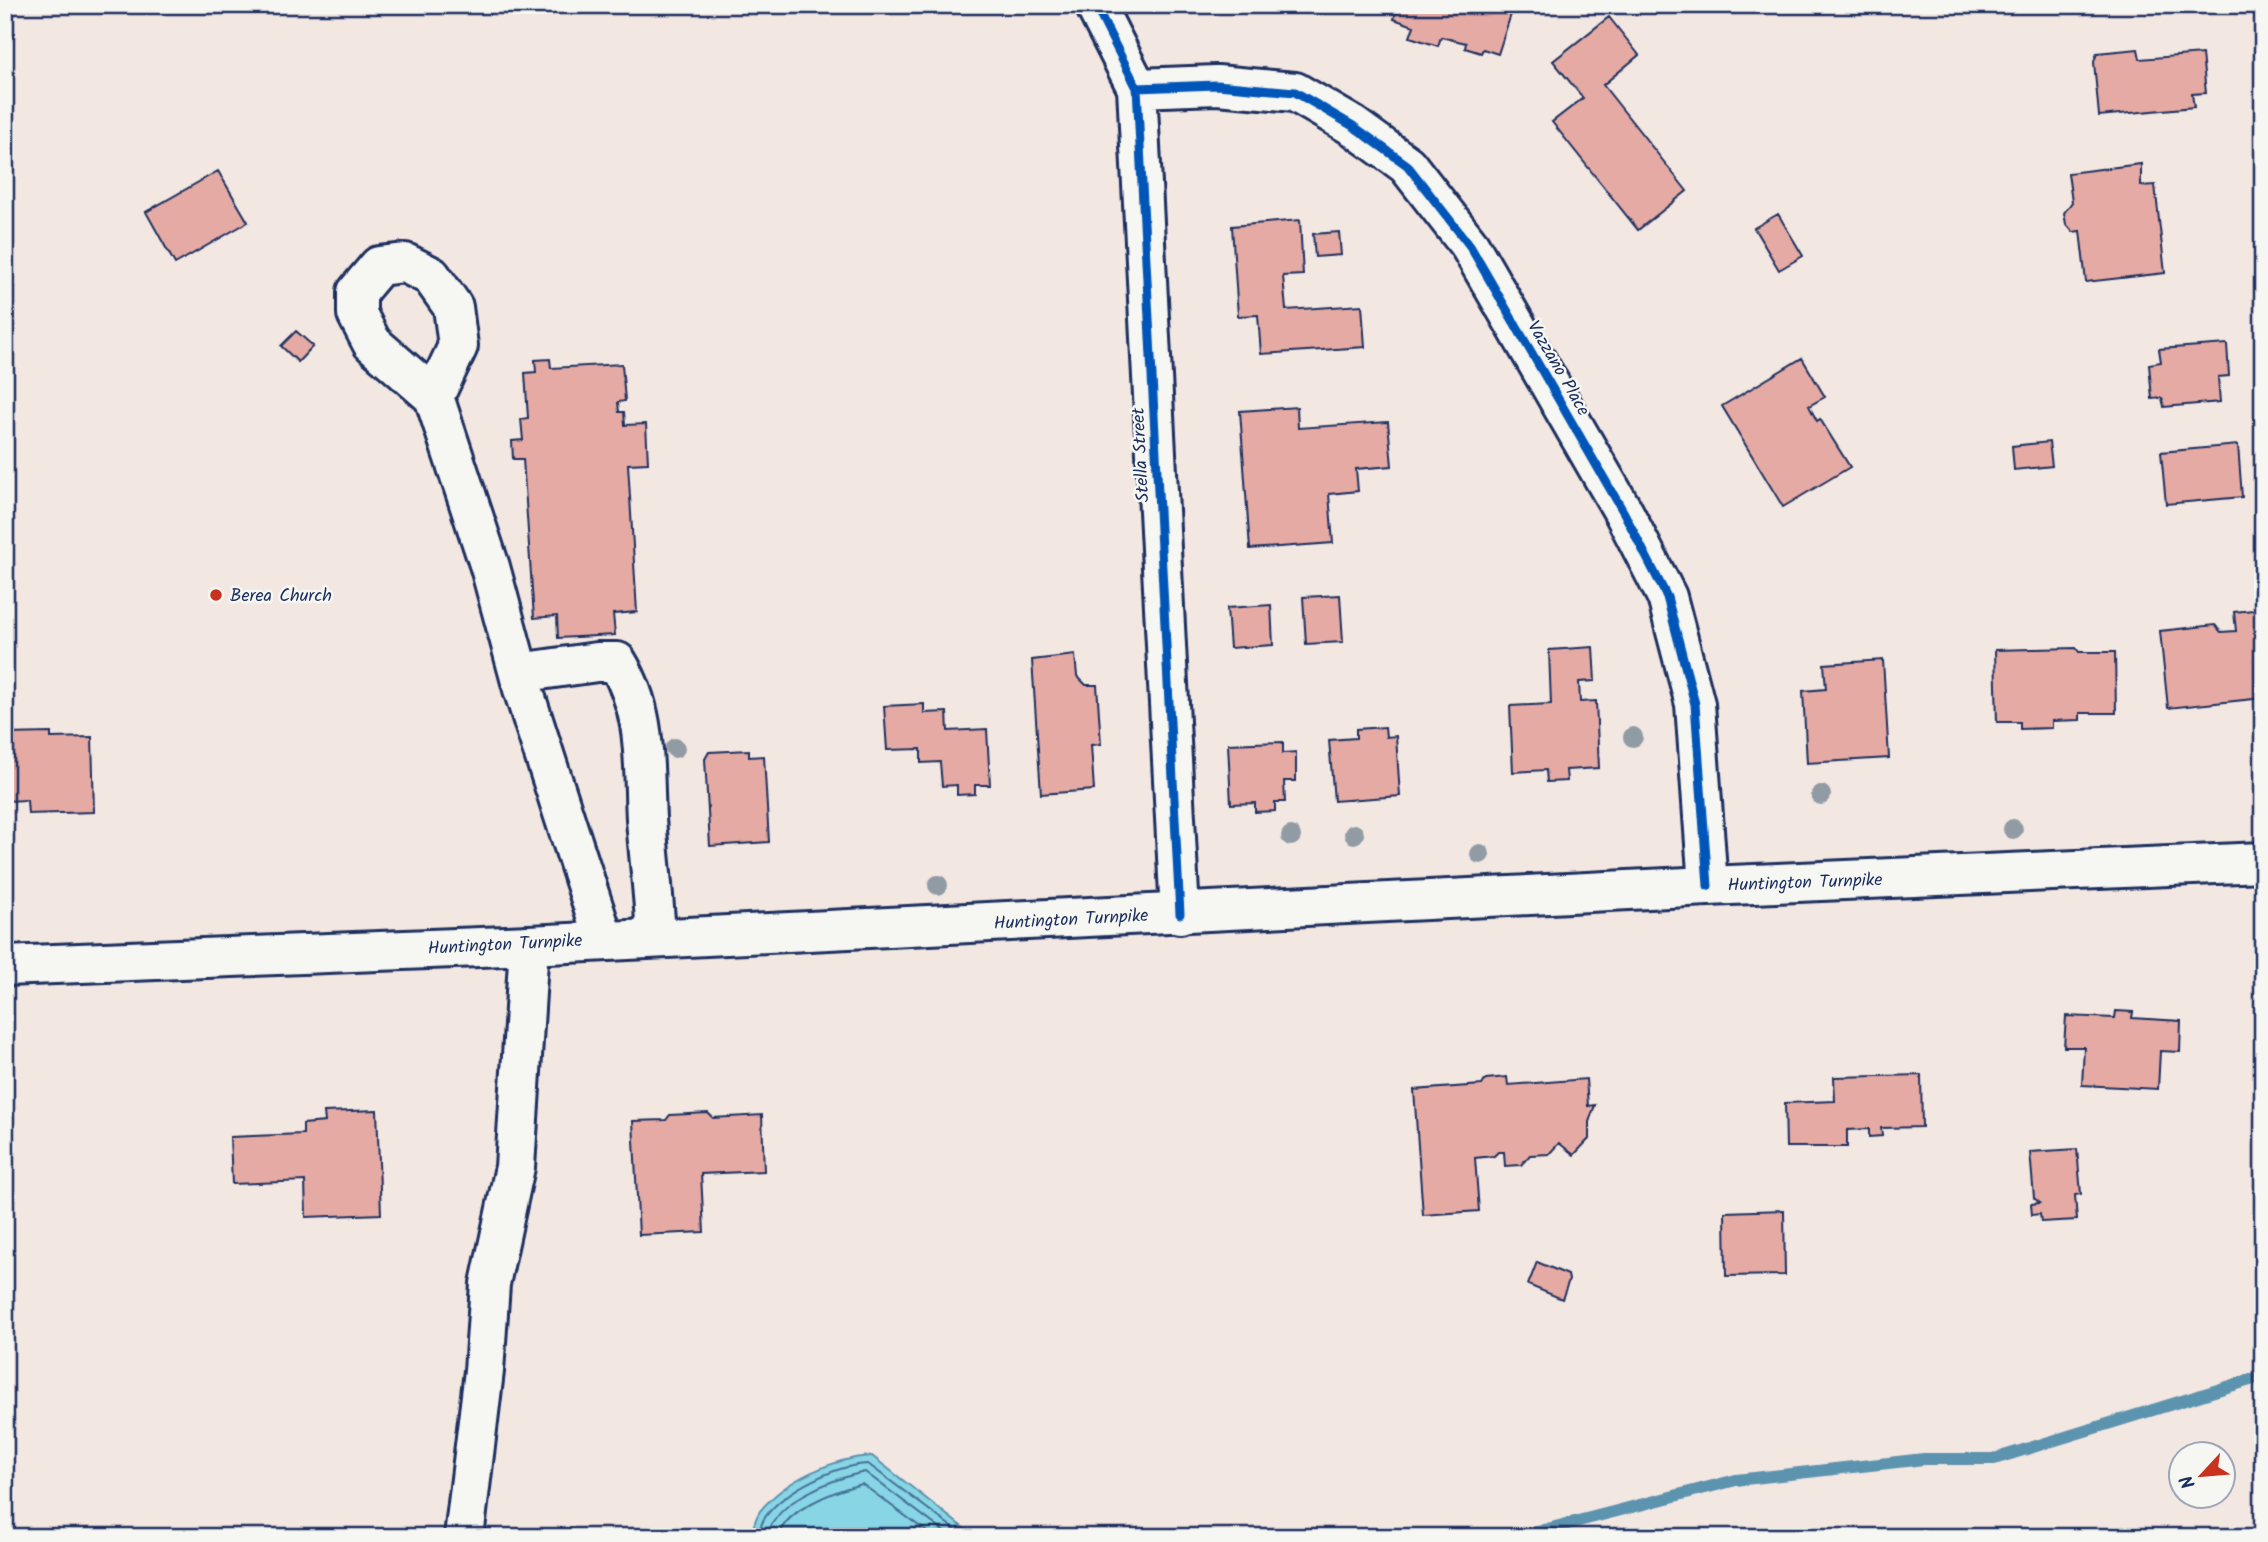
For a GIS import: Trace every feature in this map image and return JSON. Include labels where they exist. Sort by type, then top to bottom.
[{"type":"main road","name":"Stella Street","points":[[1095,5],[1137,88],[1180,914]]},
{"type":"main road","name":"Vazzano Place","points":[[1137,88],[1217,85],[1295,92],[1353,126],[1407,165],[1470,246],[1610,490],[1667,597],[1695,704],[1708,887]]},
{"type":"main road","points":[[434,397],[490,567],[519,673],[604,940]]},
{"type":"main road","points":[[519,673],[597,662],[617,662],[630,683],[642,727],[656,937]]},
{"type":"main road","name":"Huntington Turnpike","points":[[5,966],[529,945],[2263,862]]},
{"type":"main road","points":[[464,1537],[484,1371],[490,1284],[515,1167],[529,945]]},
{"type":"water","points":[[872,1456],[975,1537],[751,1537],[760,1511],[796,1481],[826,1466]]},
{"type":"building","points":[[1398,5],[1514,5],[1498,54],[1483,49],[1481,53],[1465,48],[1466,43],[1441,37],[1438,46],[1410,37],[1414,26],[1394,19]]},
{"type":"building","points":[[1609,17],[1639,55],[1603,85],[1687,191],[1638,230],[1552,122],[1583,98],[1553,61]]},
{"type":"building","points":[[2138,49],[2140,59],[2202,54],[2206,93],[2192,94],[2194,107],[2099,116],[2094,62],[2097,53]]},
{"type":"building","points":[[2141,164],[2141,186],[2155,185],[2165,273],[2086,282],[2080,231],[2073,232],[2066,224],[2064,213],[2072,202],[2068,173]]},
{"type":"building","points":[[218,171],[248,222],[175,264],[146,212]]},
{"type":"building","points":[[1778,214],[1803,256],[1779,270],[1754,228]]},
{"type":"building","points":[[1300,220],[1303,275],[1283,276],[1286,310],[1362,305],[1365,347],[1261,354],[1258,315],[1238,316],[1232,226]]},
{"type":"building","points":[[1339,232],[1341,255],[1315,257],[1313,234]]},
{"type":"building","points":[[296,331],[313,346],[298,362],[281,346]]},
{"type":"building","points":[[2227,344],[2229,376],[2218,377],[2220,402],[2164,407],[2162,398],[2152,399],[2149,364],[2161,362],[2159,349]]},
{"type":"building","points":[[1802,358],[1825,397],[1809,406],[1850,467],[1783,507],[1722,406]]},
{"type":"building","points":[[550,359],[551,368],[622,364],[625,401],[618,402],[619,412],[624,412],[625,425],[646,424],[648,463],[628,464],[637,612],[613,614],[615,635],[558,638],[557,616],[534,618],[523,459],[513,459],[512,441],[523,440],[521,419],[528,418],[525,373],[536,372],[535,360]]},
{"type":"building","points":[[1297,407],[1298,428],[1388,422],[1392,466],[1356,469],[1358,491],[1329,494],[1333,543],[1250,549],[1240,411]]},
{"type":"building","points":[[2049,442],[2052,466],[2014,470],[2012,446]]},
{"type":"building","points":[[2238,445],[2242,497],[2166,504],[2161,452]]},
{"type":"building","points":[[1340,595],[1343,642],[1306,644],[1303,597]]},
{"type":"building","points":[[1271,605],[1273,645],[1230,648],[1227,608]]},
{"type":"building","points":[[2263,609],[2263,698],[2168,708],[2160,631],[2215,625],[2221,632],[2236,631],[2234,612]]},
{"type":"building","points":[[1593,647],[1595,681],[1579,682],[1580,702],[1596,701],[1599,768],[1566,770],[1567,781],[1547,782],[1546,770],[1513,772],[1510,706],[1551,704],[1549,650]]},
{"type":"building","points":[[2076,648],[2079,652],[2115,652],[2116,713],[2080,713],[2080,720],[2052,721],[2052,728],[2020,729],[2020,722],[1997,722],[1995,650]]},
{"type":"building","points":[[1075,655],[1077,676],[1086,685],[1097,685],[1101,744],[1091,745],[1094,790],[1041,794],[1032,660]]},
{"type":"building","points":[[1883,660],[1889,758],[1807,763],[1803,691],[1826,689],[1824,664]]},
{"type":"building","points":[[924,704],[924,713],[947,712],[948,731],[987,729],[990,785],[975,785],[975,794],[957,795],[957,785],[942,786],[940,762],[921,763],[921,749],[887,750],[884,706]]},
{"type":"building","points":[[1385,727],[1386,737],[1396,736],[1400,796],[1334,801],[1329,740],[1356,738],[1356,729]]},
{"type":"building","points":[[51,733],[51,738],[92,737],[94,812],[28,814],[27,800],[5,801],[5,734]]},
{"type":"building","points":[[1283,742],[1283,753],[1296,752],[1296,781],[1284,781],[1285,802],[1275,802],[1275,811],[1255,812],[1255,803],[1231,804],[1228,744]]},
{"type":"building","points":[[749,750],[749,757],[764,756],[769,842],[710,846],[705,759],[709,752]]},
{"type":"building","points":[[2116,1011],[2133,1012],[2132,1018],[2181,1021],[2180,1052],[2160,1051],[2158,1089],[2082,1085],[2084,1047],[2064,1047],[2066,1016],[2115,1018]]},
{"type":"building","points":[[1921,1075],[1922,1127],[1881,1128],[1882,1136],[1869,1137],[1869,1129],[1847,1130],[1847,1147],[1786,1147],[1785,1103],[1835,1101],[1834,1077]]},
{"type":"building","points":[[1507,1077],[1508,1085],[1586,1079],[1588,1106],[1595,1105],[1589,1122],[1589,1139],[1574,1155],[1559,1143],[1549,1154],[1530,1155],[1521,1165],[1505,1166],[1504,1152],[1475,1158],[1479,1211],[1423,1215],[1414,1090],[1482,1085],[1486,1079]]},
{"type":"building","points":[[377,1110],[381,1214],[306,1217],[305,1181],[232,1184],[230,1137],[303,1134],[303,1124],[325,1122],[324,1112]]},
{"type":"building","points":[[708,1113],[713,1118],[762,1115],[764,1171],[701,1174],[704,1232],[639,1235],[633,1121],[666,1120],[670,1115]]},
{"type":"building","points":[[2077,1149],[2081,1194],[2075,1195],[2077,1220],[2041,1222],[2040,1214],[2032,1215],[2031,1204],[2040,1203],[2034,1198],[2030,1152]]},
{"type":"building","points":[[1784,1210],[1785,1275],[1726,1276],[1725,1212]]},
{"type":"building","points":[[1537,1262],[1568,1275],[1569,1280],[1562,1299],[1528,1285]]},
{"type":"waterway","points":[[1517,1537],[1736,1480],[1924,1459],[1994,1459],[2263,1376]]},
{"type":"cycle path","points":[[1095,5],[1137,88],[1180,914]]},
{"type":"cycle path","points":[[1137,88],[1217,85],[1295,92],[1353,126],[1407,165],[1470,246],[1624,513],[1667,597],[1695,704],[1708,886]]},
{"type":"place","name":"Berea Church","points":[[216,595]]}]
